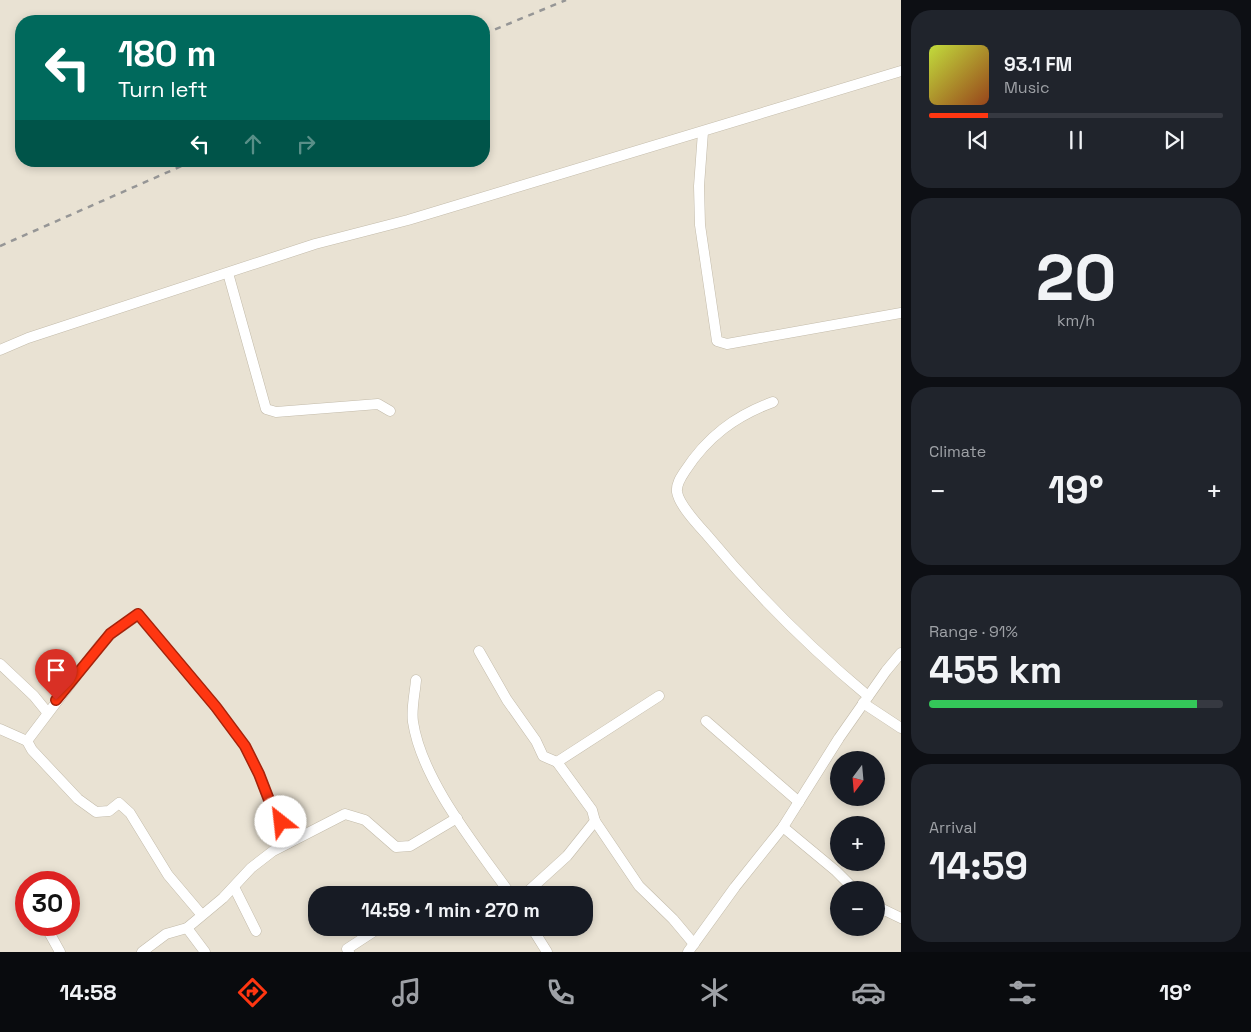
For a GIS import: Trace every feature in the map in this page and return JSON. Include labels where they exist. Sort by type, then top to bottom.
[{"type":"street","points":[[0,350],[315,244],[408,220],[583,165],[703,132],[901,71]]},
{"type":"street","points":[[703,132],[699,186],[700,225],[718,341],[727,344],[901,313]]},
{"type":"street","points":[[228,273],[266,409],[276,412],[378,404],[390,410]]},
{"type":"street","points":[[773,402],[744,414],[727,424],[714,436],[686,470],[676,486],[677,494],[691,516],[787,624],[865,700],[901,728]]},
{"type":"street","points":[[27,741],[47,712],[105,640],[138,614],[216,707],[245,746],[259,774],[271,805],[281,822],[288,843]]},
{"type":"street","points":[[479,651],[507,700],[536,741],[543,756],[557,762],[592,810],[595,821],[639,886],[653,902],[673,919],[691,948],[735,887],[784,827],[865,700],[886,670],[901,653]]},
{"type":"street","points":[[0,664],[34,696],[47,712]]},
{"type":"street","points":[[416,680],[412,720],[437,784],[457,818],[505,886]]},
{"type":"street","points":[[557,762],[659,696]]},
{"type":"street","points":[[706,721],[799,802]]},
{"type":"street","points":[[0,729],[27,741],[32,750],[78,799],[96,812],[109,811],[119,803],[130,813],[168,875],[201,914]]},
{"type":"street","points":[[142,952],[166,934],[187,928],[201,914],[224,898],[251,868],[288,843],[345,814],[364,820],[389,842],[396,847],[402,848],[410,846],[457,818]]},
{"type":"street","points":[[534,886],[567,856],[595,821]]},
{"type":"street","points":[[784,827],[846,881]]},
{"type":"street","points":[[234,887],[256,931]]},
{"type":"street","points":[[885,910],[901,918]]},
{"type":"street","points":[[187,928],[205,952]]},
{"type":"street","points":[[51,936],[60,952]]},
{"type":"street","points":[[349,952],[347,949],[367,936]]},
{"type":"street","points":[[537,936],[547,952]]},
{"type":"shaded area","points":[[0,0],[901,0],[901,952],[0,952]]},
{"type":"railway","points":[[490,32],[566,0]]},
{"type":"railway","points":[[0,246],[179,167]]},
{"type":"route","points":[[56,700],[110,634],[138,614],[216,707],[245,746],[259,774],[271,805],[281,822]]}]
